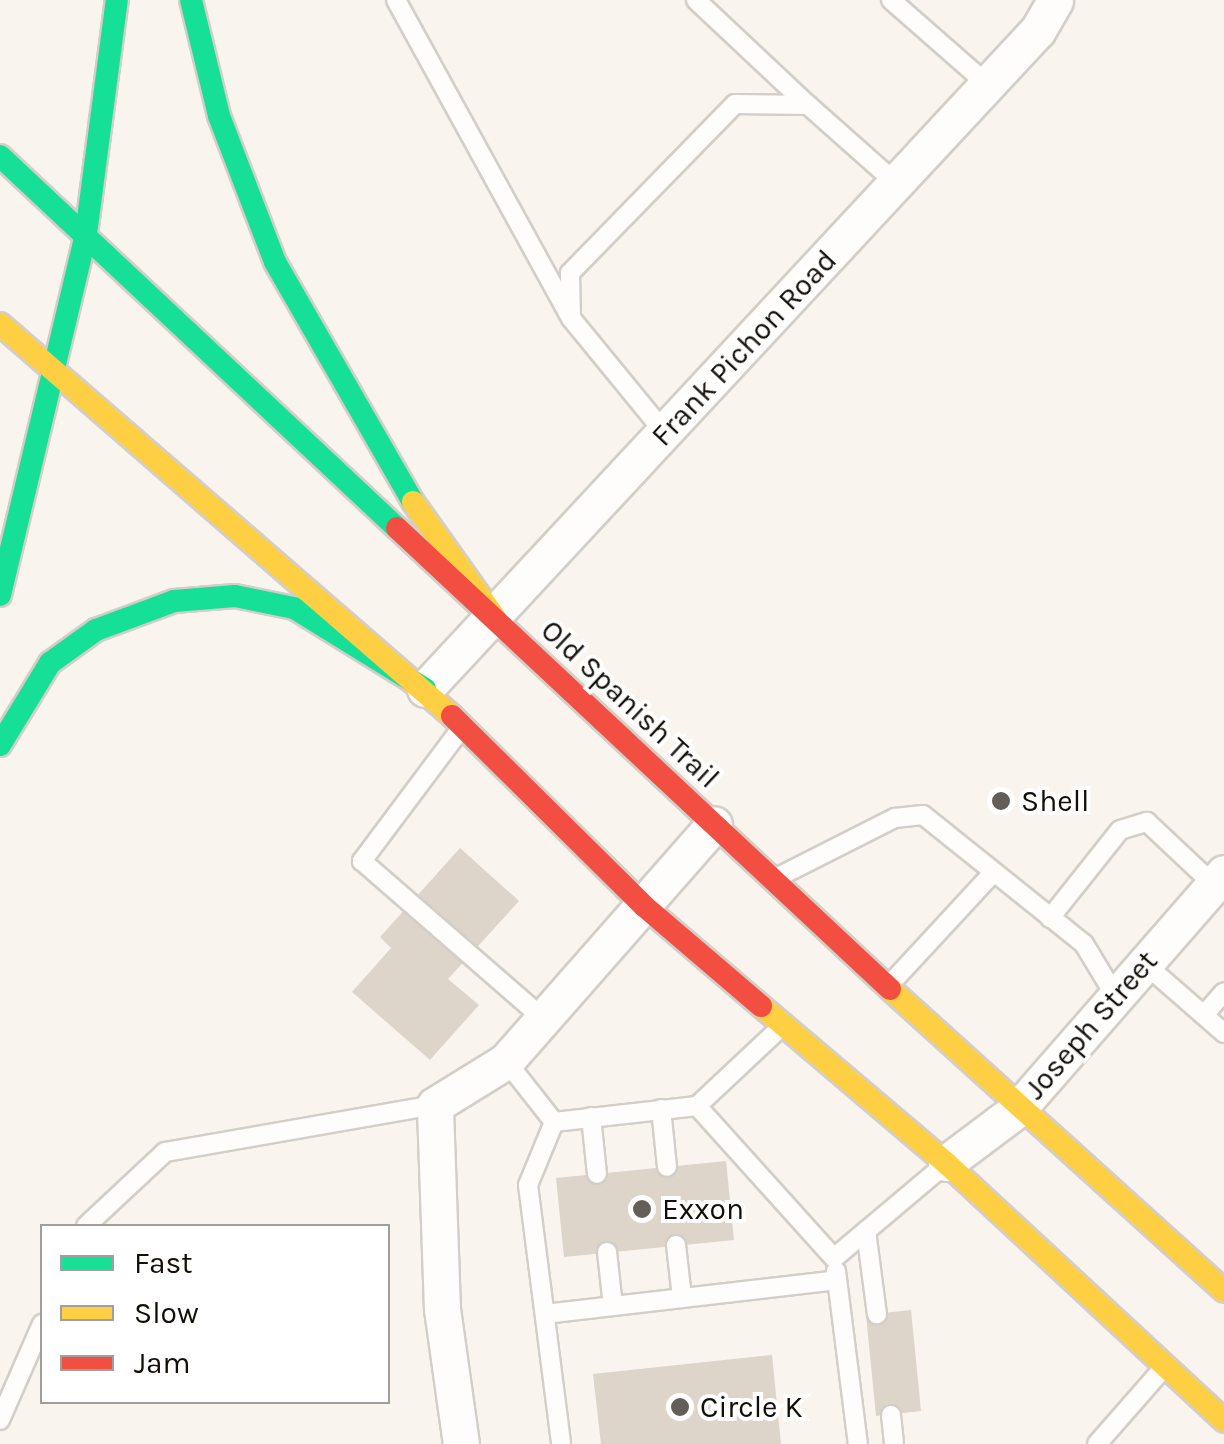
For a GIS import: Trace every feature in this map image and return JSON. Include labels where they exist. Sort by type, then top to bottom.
[{"type":"main road","points":[[0,596],[86,234],[117,0]]},
{"type":"main road","points":[[190,0],[219,116],[275,262],[420,516],[495,618]]},
{"type":"main road","name":"Old Spanish Trail","points":[[0,156],[1018,1108],[1224,1290]]},
{"type":"main road","points":[[0,324],[425,690],[644,906],[946,1164],[1224,1420]]},
{"type":"main road","points":[[0,744],[50,663],[96,630],[174,601],[235,596],[294,608],[425,690]]},
{"type":"street","name":"Frank Pichon Road","points":[[425,690],[1038,30],[1055,0]]},
{"type":"street","points":[[462,1444],[442,1309],[435,1105],[506,1062],[714,824]]},
{"type":"street","name":"Joseph Street","points":[[946,1164],[1018,1108],[1219,879]]},
{"type":"lane","points":[[396,0],[571,318],[665,433]]},
{"type":"lane","points":[[696,0],[896,183]]},
{"type":"lane","points":[[891,0],[988,84]]},
{"type":"lane","points":[[571,318],[570,273],[735,104],[808,104]]},
{"type":"lane","points":[[463,726],[362,861],[544,1018]]},
{"type":"lane","points":[[774,880],[895,818],[923,814],[1084,944],[1116,996]]},
{"type":"lane","points":[[1050,918],[1120,830],[1147,822],[1219,879]]},
{"type":"lane","points":[[888,986],[994,872]]},
{"type":"lane","points":[[1145,964],[1224,1033]]},
{"type":"lane","points":[[1204,1014],[1224,992]]},
{"type":"lane","points":[[554,1122],[697,1106],[782,1026]]},
{"type":"lane","points":[[506,1062],[554,1122]]},
{"type":"lane","points":[[88,1224],[165,1152],[435,1105]]},
{"type":"lane","points":[[697,1106],[834,1258],[858,1444]]},
{"type":"lane","points":[[661,1109],[667,1167]]},
{"type":"lane","points":[[591,1117],[598,1174]]},
{"type":"lane","points":[[554,1122],[528,1184],[561,1444]]},
{"type":"lane","points":[[834,1258],[946,1164]]},
{"type":"lane","points":[[866,1232],[878,1314]]},
{"type":"lane","points":[[676,1246],[682,1298]]},
{"type":"lane","points":[[607,1252],[612,1306]]},
{"type":"lane","points":[[545,1314],[836,1280]]},
{"type":"lane","points":[[0,1420],[40,1329]]},
{"type":"lane","points":[[1097,1444],[1165,1367]]},
{"type":"lane","points":[[890,1415],[894,1444]]},
{"type":"building","points":[[460,848],[519,901],[448,979],[479,1005],[430,1060],[352,992],[391,948],[380,937]]},
{"type":"building","points":[[726,1161],[734,1240],[564,1257],[556,1178]]},
{"type":"building","points":[[911,1310],[921,1411],[876,1416],[866,1315]]},
{"type":"building","points":[[772,1355],[781,1444],[601,1444],[593,1374]]},
{"type":"traffic: fast","points":[[0,595],[86,234],[117,0]]},
{"type":"traffic: fast","points":[[191,0],[219,116],[275,262],[413,502]]},
{"type":"traffic: fast","points":[[0,156],[397,528]]},
{"type":"traffic: fast","points":[[0,745],[50,663],[96,630],[174,601],[235,596],[294,608],[425,689]]},
{"type":"traffic: slow","points":[[0,324],[452,716]]},
{"type":"traffic: slow","points":[[413,502],[495,618]]},
{"type":"traffic: slow","points":[[890,989],[1224,1291]]},
{"type":"traffic: slow","points":[[761,1006],[946,1163],[1224,1420]]},
{"type":"traffic: jam","points":[[397,528],[890,989]]},
{"type":"traffic: jam","points":[[452,716],[644,906],[761,1006]]},
{"type":"place","name":"Shell","points":[[1001,801]]},
{"type":"place","name":"Exxon","points":[[642,1209]]},
{"type":"place","name":"Circle K","points":[[680,1407]]}]
